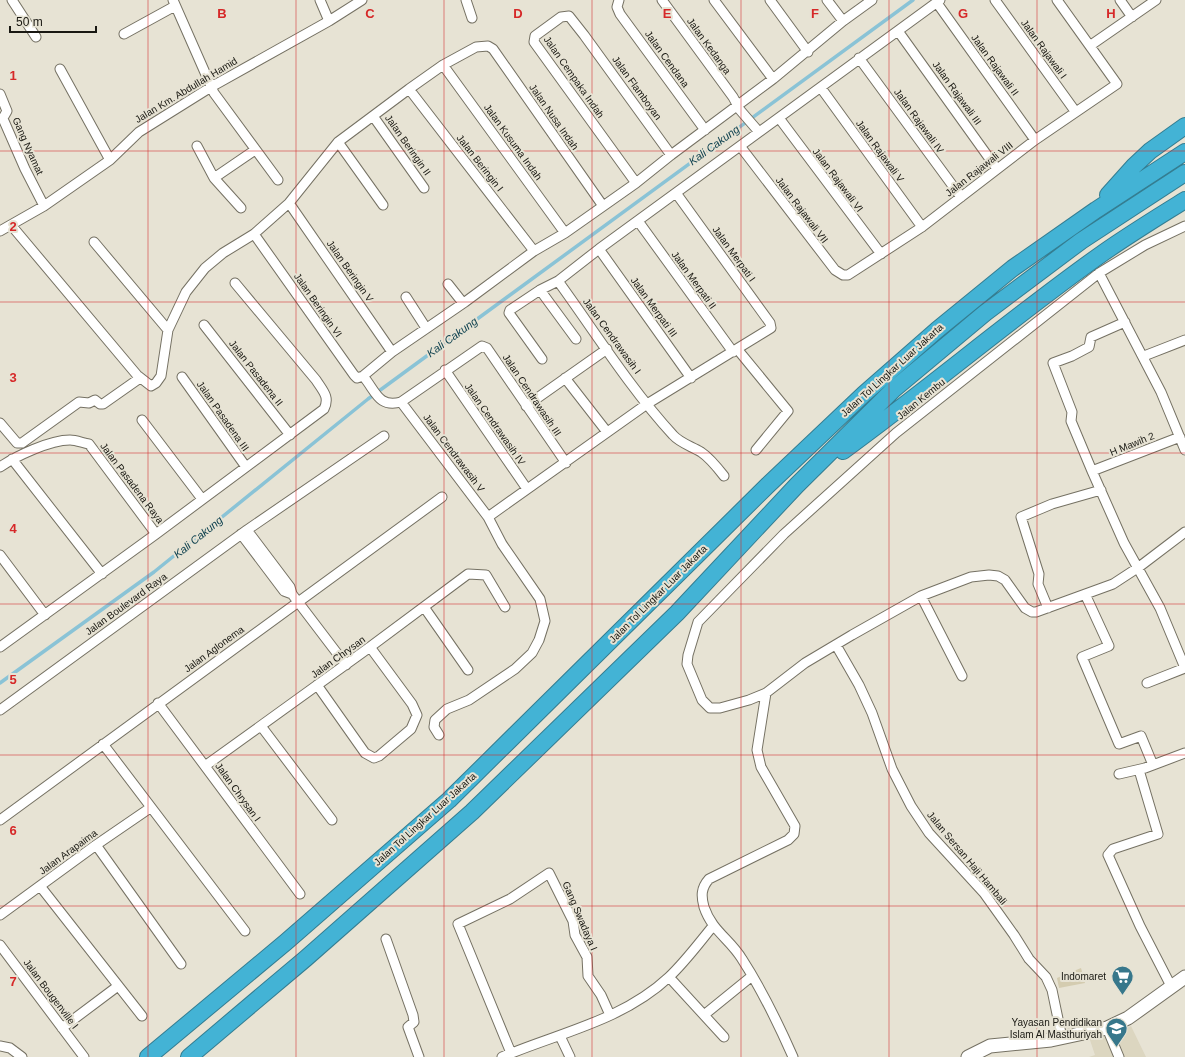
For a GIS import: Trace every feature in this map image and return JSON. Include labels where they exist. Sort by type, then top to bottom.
[{"type":"highway","points":[[1096,210],[1134,166],[1150,151],[1185,126]]},
{"type":"highway","name":"Jalan Tol Lingkar Luar Jakarta","points":[[148,1057],[286,942],[449,800],[768,485],[864,394],[937,330],[1013,268],[1096,210],[1185,152]]},
{"type":"highway","name":"Jalan Tol Lingkar Luar Jakarta","points":[[189,1057],[305,959],[472,812],[677,613],[797,485],[894,390],[985,313],[1081,241],[1185,174]]},
{"type":"highway","points":[[797,485],[902,408],[1104,252],[1185,200]]},
{"type":"street","points":[[12,0],[36,37]]},
{"type":"street","points":[[320,0],[329,21]]},
{"type":"street","name":"Jalan Km. Abdullah Hamid","points":[[0,231],[44,206],[110,160],[139,132],[211,86],[329,21],[362,0]]},
{"type":"street","points":[[466,0],[472,18]]},
{"type":"street","name":"Jalan Cendana","points":[[619,0],[617,7],[620,14],[705,130]]},
{"type":"street","name":"Jalan Kedanga","points":[[662,0],[739,108],[756,129]]},
{"type":"street","points":[[714,0],[770,76]]},
{"type":"street","points":[[770,0],[808,52]]},
{"type":"street","points":[[827,0],[843,21]]},
{"type":"street","points":[[445,370],[401,402],[392,404],[382,402],[365,379],[392,352],[463,303],[534,251],[565,232],[636,183],[671,154],[739,108],[770,76],[808,52],[843,21],[872,0]]},
{"type":"street","name":"Jalan Rajawali I","points":[[995,0],[1075,111]]},
{"type":"street","points":[[1057,0],[1091,45],[1156,0]]},
{"type":"street","points":[[1120,0],[1132,17]]},
{"type":"street","points":[[542,359],[509,313],[510,310],[542,288],[558,281],[599,249],[740,146],[756,129],[779,118],[938,1]]},
{"type":"street","name":"Jalan Rajawali II","points":[[938,1],[1035,140]]},
{"type":"street","points":[[124,34],[174,3],[211,86],[255,150],[278,180]]},
{"type":"street","name":"Jalan Cempaka Indah","points":[[584,35],[566,15],[553,21],[533,38],[534,42],[636,183]]},
{"type":"street","name":"Jalan Rajawali III","points":[[898,31],[997,169]]},
{"type":"street","name":"Jalan Flamboyan","points":[[584,35],[671,154]]},
{"type":"street","name":"Jalan Rajawali VIII","points":[[853,273],[922,226],[1035,140],[1117,82],[1091,45]]},
{"type":"street","name":"Jalan Nusa Indah","points":[[444,65],[476,47],[488,46],[493,49],[603,206]]},
{"type":"street","name":"Jalan Rajawali IV","points":[[859,58],[961,197]]},
{"type":"street","points":[[11,225],[140,378],[151,386],[156,383],[160,376],[168,330],[186,292],[205,268],[223,253],[254,234],[289,203],[338,142],[444,65]]},
{"type":"street","name":"Jalan Kusuma Indah","points":[[444,65],[565,232]]},
{"type":"street","points":[[60,69],[110,160]]},
{"type":"street","name":"Jalan Rajawali V","points":[[821,88],[922,226]]},
{"type":"street","name":"Jalan Beringin I","points":[[409,89],[534,251]]},
{"type":"street","name":"Gang Nyamat","points":[[0,94],[7,111],[4,121],[25,169],[44,206]]},
{"type":"street","name":"Jalan Beringin II","points":[[373,116],[424,188]]},
{"type":"street","name":"Jalan Rajawali VI","points":[[779,118],[881,254]]},
{"type":"street","points":[[338,142],[383,205]]},
{"type":"street","points":[[197,146],[214,178],[240,208]]},
{"type":"street","name":"Jalan Rajawali VII","points":[[740,146],[835,270],[846,276],[853,273]]},
{"type":"street","points":[[214,178],[255,150]]},
{"type":"street","name":"Jalan Merpati I","points":[[676,193],[770,323],[771,328],[735,351]]},
{"type":"street","name":"Jalan Beringin V","points":[[289,203],[392,352]]},
{"type":"street","name":"Jalan Merpati II","points":[[638,221],[735,351],[788,411],[787,415],[756,450]]},
{"type":"street","name":"Jalan Kembu","points":[[766,693],[730,706],[714,708],[705,704],[687,664],[688,655],[698,622],[784,534],[890,438],[1099,273],[1126,256],[1185,226]]},
{"type":"street","name":"Jalan Beringin VI","points":[[254,234],[354,375],[357,378],[365,379]]},
{"type":"street","points":[[94,242],[168,330]]},
{"type":"street","name":"Jalan Merpati III","points":[[599,249],[691,378]]},
{"type":"street","points":[[1099,273],[1144,356],[1185,450]]},
{"type":"street","name":"Jalan Cendrawasih I","points":[[558,281],[647,404],[673,436],[710,460],[724,476]]},
{"type":"street","points":[[0,647],[102,574],[324,409],[328,401],[327,396],[316,380],[235,283]]},
{"type":"street","points":[[448,284],[463,303]]},
{"type":"street","points":[[542,288],[576,339]]},
{"type":"street","points":[[406,297],[426,328]]},
{"type":"street","points":[[1125,322],[1091,337],[1088,347],[1072,356],[1053,363],[1072,412],[1071,421],[1092,471],[1124,543],[1139,567],[1160,608],[1185,668],[1146,683]]},
{"type":"street","name":"Jalan Pasadena II","points":[[204,325],[290,434]]},
{"type":"street","points":[[1144,356],[1185,340]]},
{"type":"street","name":"Jalan Cendrawasih III","points":[[445,370],[478,348],[482,346],[487,348],[566,463]]},
{"type":"street","points":[[526,406],[607,349]]},
{"type":"street","points":[[488,517],[647,404],[735,351]]},
{"type":"street","name":"Jalan Cendrawasih IV","points":[[445,370],[527,490]]},
{"type":"street","name":"Jalan Pasadena III","points":[[182,377],[246,467]]},
{"type":"street","points":[[0,422],[17,443],[22,443],[79,402],[89,403],[95,400],[101,404],[140,378]]},
{"type":"street","points":[[565,378],[607,432]]},
{"type":"street","name":"Jalan Cendrawasih V","points":[[401,402],[488,517],[502,544],[540,599],[545,621],[539,640],[532,653],[515,670],[470,700],[447,709],[435,720],[434,727],[439,735]]},
{"type":"street","points":[[142,420],[202,499]]},
{"type":"street","name":"Jalan Boulevard Raya","points":[[0,710],[244,532],[384,436]]},
{"type":"street","name":"H Mawih 2","points":[[1092,471],[1180,437]]},
{"type":"street","name":"Jalan Pasadena Raya","points":[[0,467],[12,459],[56,443],[71,440],[89,444],[156,534]]},
{"type":"street","points":[[12,459],[102,574]]},
{"type":"street","points":[[1048,608],[1038,584],[1039,574],[1021,517],[1052,504],[1101,490]]},
{"type":"street","name":"Jalan Aglonema","points":[[0,820],[158,703],[442,497]]},
{"type":"street","points":[[244,532],[290,587],[292,594],[346,665]]},
{"type":"street","points":[[793,1057],[767,1000],[728,940],[713,926],[703,903],[703,886],[715,876],[788,840],[794,834],[795,826],[760,767],[758,750],[766,693],[805,663],[852,634],[921,596],[971,577],[989,575],[998,576],[1005,580],[1025,608],[1032,612],[1048,608],[1113,584],[1139,567],[1185,532]]},
{"type":"street","points":[[0,555],[45,615]]},
{"type":"street","name":"Jalan Chrysan","points":[[205,766],[346,665],[468,574],[486,575],[505,607]]},
{"type":"street","points":[[1085,594],[1109,646],[1082,657],[1119,744],[1141,736],[1153,765]]},
{"type":"street","points":[[921,596],[962,676]]},
{"type":"street","points":[[424,607],[468,670]]},
{"type":"street","name":"Jalan Sersan Haji Hambali","points":[[836,645],[860,685],[872,713],[892,769],[911,806],[929,833],[984,893],[1014,934],[1029,959],[1046,977],[1052,990],[1062,1038]]},
{"type":"street","points":[[317,686],[365,753],[374,758],[379,756],[411,729],[417,715],[416,710],[370,647]]},
{"type":"street","name":"Jalan Chrysan I","points":[[158,703],[300,894]]},
{"type":"street","points":[[261,726],[332,820]]},
{"type":"street","points":[[103,744],[244,931]]},
{"type":"street","points":[[1119,774],[1139,770],[1185,753]]},
{"type":"street","points":[[1139,770],[1158,834],[1112,849],[1108,855],[1140,926],[1171,986]]},
{"type":"street","name":"Jalan Arapaima","points":[[0,915],[96,844],[150,808]]},
{"type":"street","points":[[96,844],[181,964]]},
{"type":"street","name":"Gang Swadaya I","points":[[511,1053],[458,924],[510,898],[549,874],[573,922],[575,935],[587,957],[588,976],[601,995],[610,1015]]},
{"type":"street","points":[[40,886],[142,1016]]},
{"type":"street","points":[[502,1057],[560,1036],[610,1015],[651,991],[669,977],[713,926]]},
{"type":"street","points":[[386,939],[413,1015],[414,1022],[408,1027],[419,1057]]},
{"type":"street","name":"Jalan Bougenville I","points":[[0,945],[84,1057]]},
{"type":"street","points":[[704,1015],[752,976]]},
{"type":"street","points":[[669,977],[724,1037]]},
{"type":"street","points":[[968,1057],[990,1046],[1062,1038],[1107,1028],[1128,1018],[1185,977]]},
{"type":"street","points":[[62,1028],[118,986]]},
{"type":"street","points":[[1107,1028],[1119,1057]]},
{"type":"street","points":[[560,1036],[570,1057]]},
{"type":"street","points":[[0,1046],[10,1048],[22,1057]]},
{"type":"shaded area","points":[[1081,968],[1085,983],[1059,988],[1057,978]]},
{"type":"shaded area","name":"Yayasan Pendidikan Islam Al Masthuriyah","points":[[1131,1026],[1146,1057],[1089,1057],[1095,1055],[1090,1040],[1113,1035]]},
{"type":"waterway","name":"Kali Cakung","points":[[0,683],[154,572],[368,399],[913,0]]},
{"type":"place","name":"Indomaret","points":[[1122,996]]},
{"type":"place","name":"Yayasan Pendidikan Islam Al Masthuriyah","points":[[1117,1048]]}]
